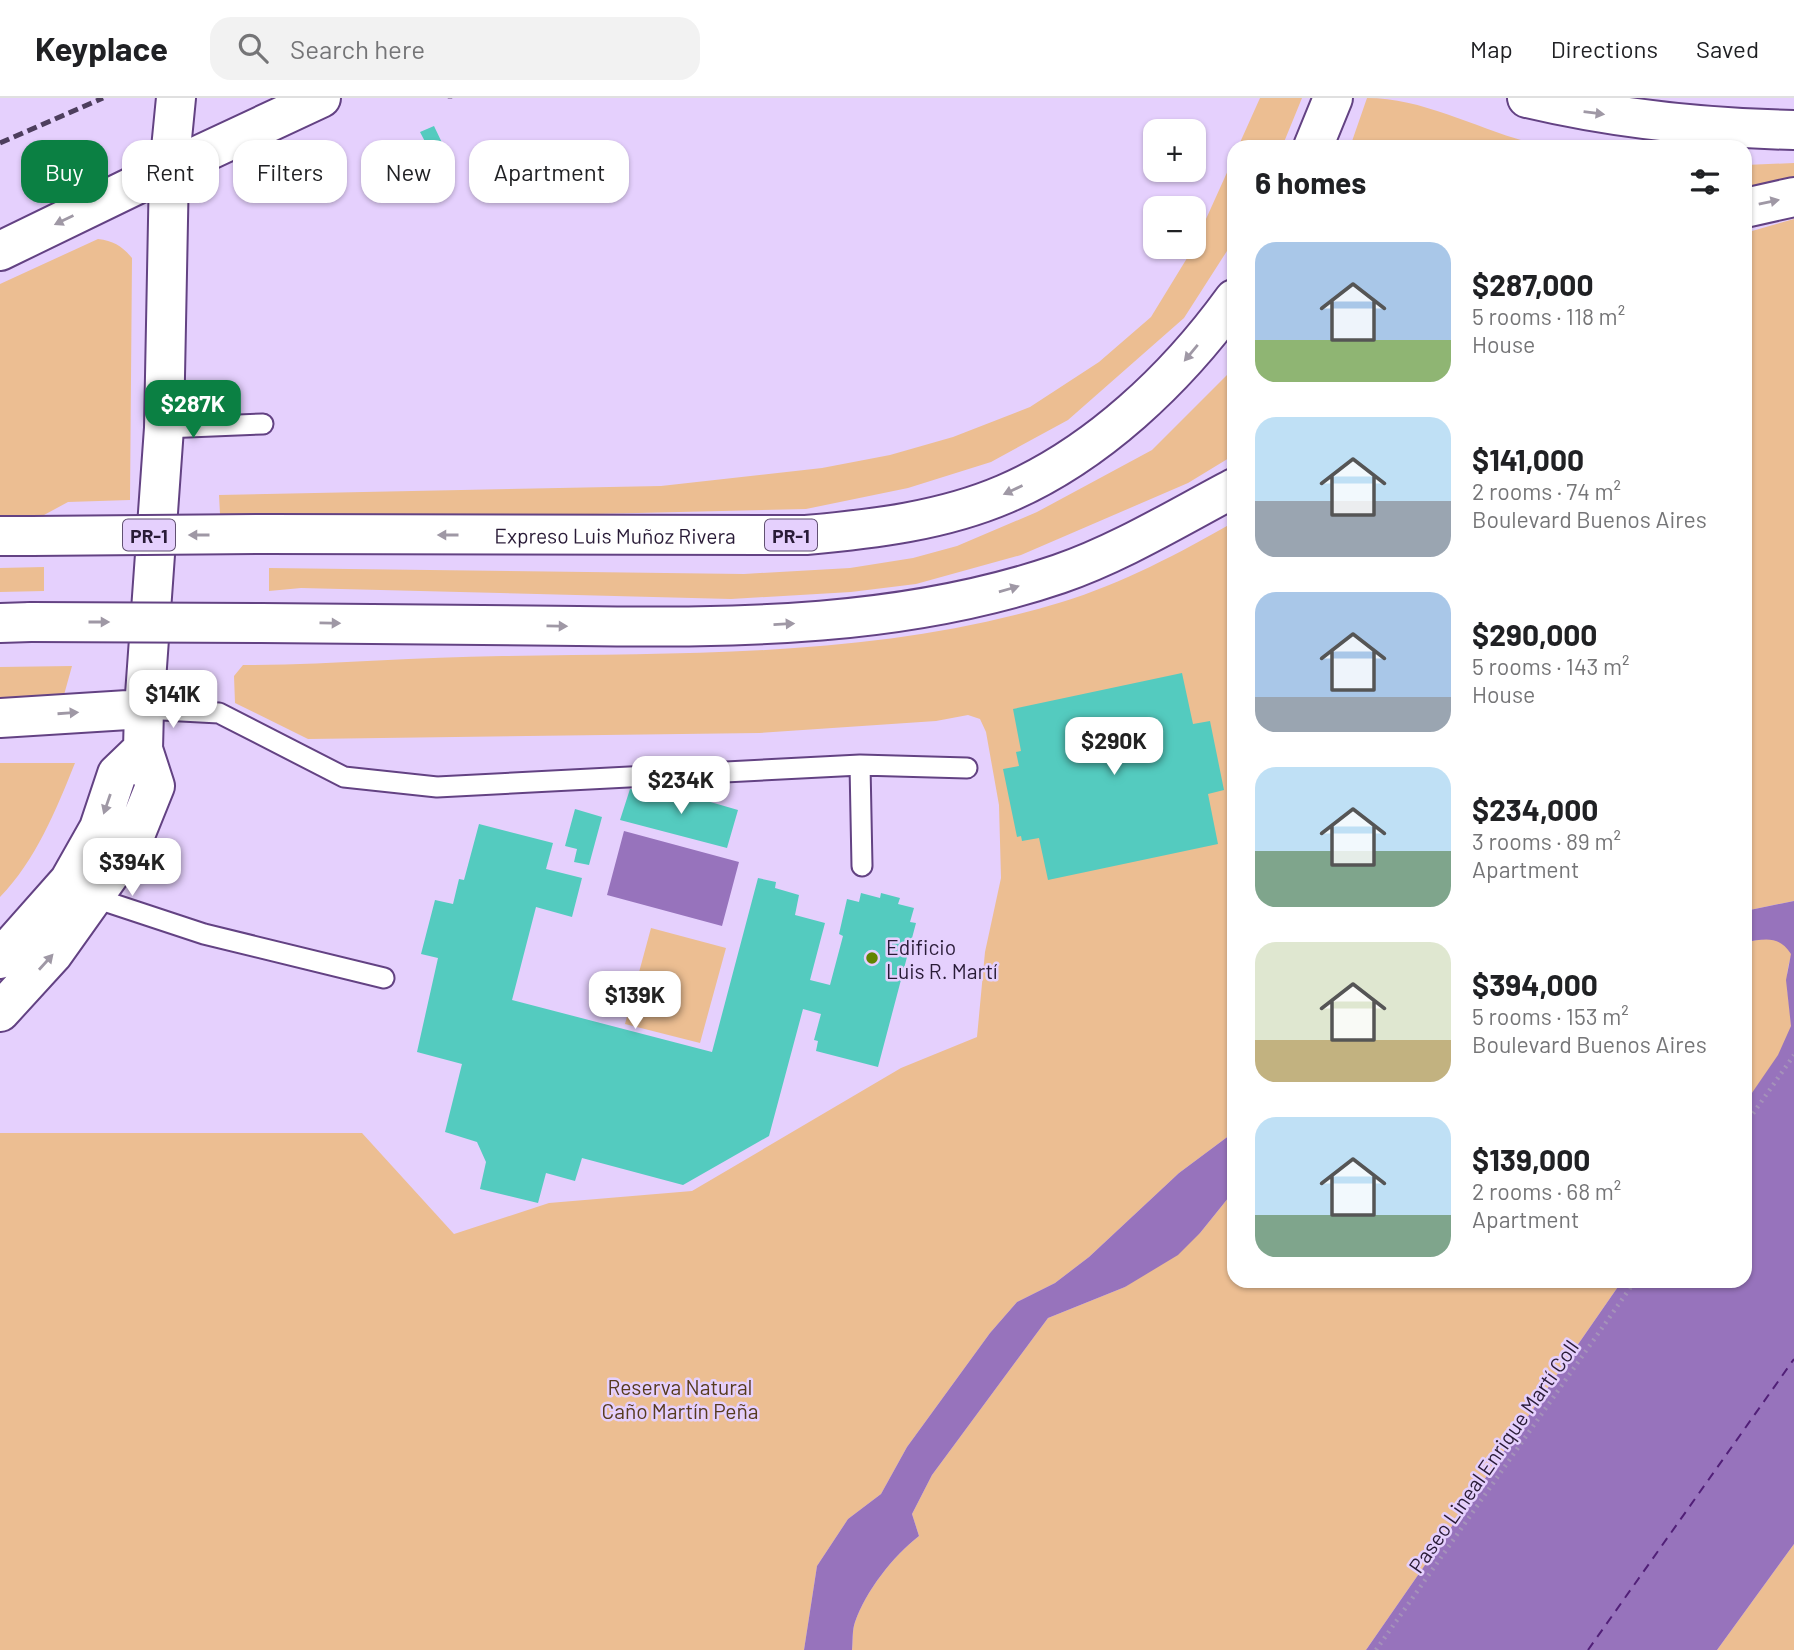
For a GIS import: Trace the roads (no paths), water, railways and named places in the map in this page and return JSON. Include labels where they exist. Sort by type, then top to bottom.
[{"type":"main road","points":[[172,140],[176,98]]},
{"type":"main road","points":[[219,146],[321,98]]},
{"type":"main road","points":[[1527,98],[1581,111],[1681,124],[1794,130]]},
{"type":"main road","points":[[0,251],[122,192]]},
{"type":"main road","points":[[1752,206],[1794,197]]},
{"type":"main road","points":[[0,1012],[53,954],[95,898],[132,843],[155,786],[143,749],[164,428],[168,203]]},
{"type":"main road","name":"Expreso Luis Muñoz Rivera","points":[[16,536],[806,535],[877,528],[936,516],[1003,495],[1058,467],[1149,399],[1188,358],[1227,308]]},
{"type":"main road","points":[[15,623],[726,627],[822,622],[911,611],[996,593],[1061,573],[1155,530],[1227,492]]},
{"type":"main road","points":[[0,718],[144,709]]},
{"type":"main road","points":[[0,959],[69,881],[99,828],[117,774],[143,749]]},
{"type":"lane","points":[[164,428],[262,424]]},
{"type":"lane","points":[[144,709],[219,713],[344,777],[437,787],[860,765],[967,768]]},
{"type":"lane","points":[[860,765],[862,866]]},
{"type":"lane","points":[[95,898],[204,934],[384,978]]},
{"type":"railway","points":[[0,143],[103,98]]},
{"type":"place","name":"Edificio Luis R. Martí","points":[[872,958]]},
{"type":"park label","name":"Reserva Natural Caño Martín Peña","points":[[680,1398]]}]
